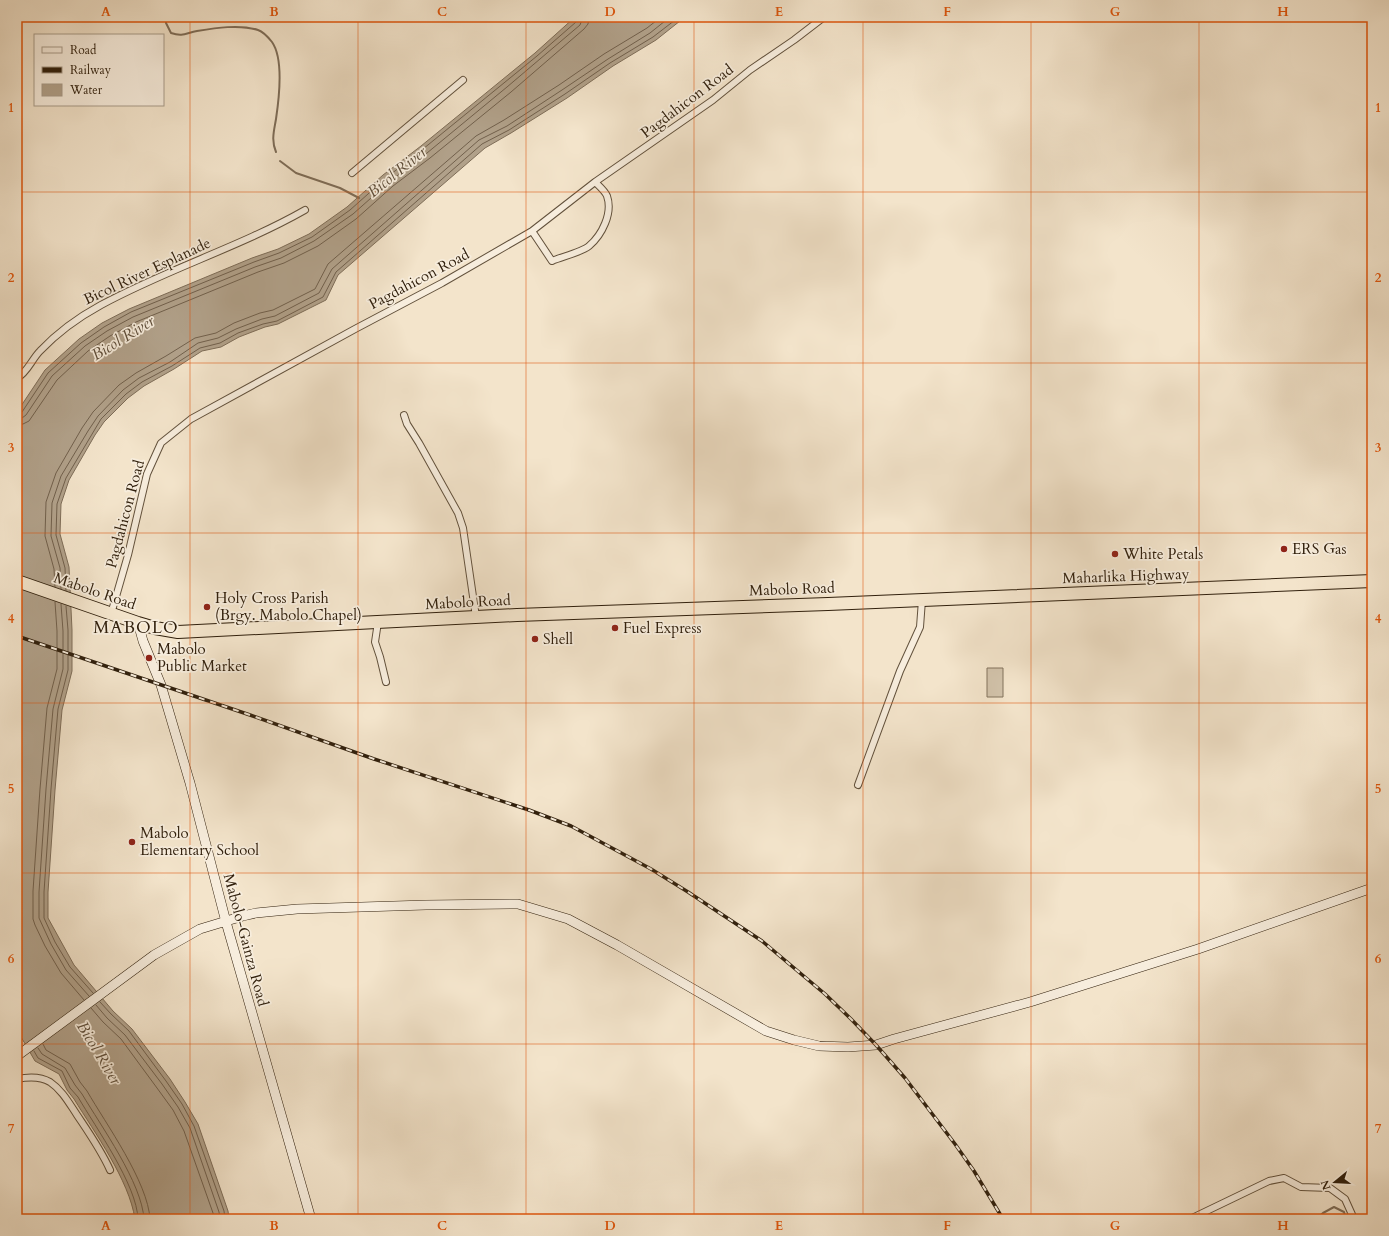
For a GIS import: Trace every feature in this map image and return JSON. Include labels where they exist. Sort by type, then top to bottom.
[{"type":"highway","name":"Mabolo Road","points":[[17,581],[138,623],[178,632],[476,617],[926,600]]},
{"type":"highway","name":"Maharlika Highway","points":[[926,600],[1372,582]]},
{"type":"main road","name":"Mabolo-Gainza Road","points":[[138,623],[143,642],[160,685],[200,819],[226,922],[310,1219]]},
{"type":"main road","points":[[18,1056],[154,955],[200,929],[256,913],[297,909],[518,904],[568,919],[766,1031],[819,1046],[848,1047],[876,1045],[1030,1002],[1198,949],[1372,888]]},
{"type":"street","name":"Pagdahicon Road","points":[[111,614],[128,555],[147,474],[161,443],[190,420],[442,283],[532,231],[595,182],[713,100],[750,70],[794,40],[824,17]]},
{"type":"street","points":[[352,173],[463,80]]},
{"type":"street","points":[[532,231],[552,261],[588,247],[598,237],[606,224],[609,208],[607,195],[595,182]]},
{"type":"street","name":"Bicol River Esplanade","points":[[17,378],[21,376],[48,343],[100,305],[249,239],[305,210]]},
{"type":"street","points":[[404,415],[407,424],[458,513],[463,528],[476,617]]},
{"type":"street","points":[[858,785],[900,671],[920,627],[926,600]]},
{"type":"street","points":[[378,622],[375,642],[386,682]]},
{"type":"street","points":[[17,1079],[28,1077],[48,1081],[59,1089],[103,1153],[110,1170]]},
{"type":"street","points":[[1190,1219],[1268,1181],[1284,1178],[1301,1187],[1330,1188],[1345,1200],[1354,1219]]},
{"type":"shaded area","points":[[987,668],[1003,668],[1003,697],[987,697]]},
{"type":"water","name":"Bicol River","points":[[575,17],[685,17],[656,40],[613,66],[567,98],[485,148],[338,275],[326,300],[278,324],[265,327],[239,337],[221,347],[202,351],[144,386],[128,398],[104,422],[69,480],[61,504],[60,534],[69,567],[72,671],[62,710],[48,892],[48,918],[74,965],[113,1011],[132,1029],[170,1079],[185,1102],[198,1124],[228,1211],[229,1219],[135,1219],[132,1204],[119,1173],[101,1142],[67,1090],[59,1074],[35,1061],[17,1030],[17,412],[45,370],[79,339],[102,323],[129,309],[252,258],[278,249],[309,234],[347,207],[383,175],[535,53]]},
{"type":"waterway","points":[[166,17],[166,23],[171,33],[175,34],[182,35],[219,28],[243,27],[260,31],[272,42],[276,49],[278,58],[280,79],[273,136],[276,152]]},
{"type":"waterway","points":[[280,161],[296,173],[340,188],[359,198]]},
{"type":"waterway","points":[[1316,1219],[1334,1207],[1344,1212],[1346,1219]]},
{"type":"waterway","points":[[1241,1219],[1247,1216],[1268,1219]]},
{"type":"railway","points":[[17,636],[250,715],[374,759],[529,810],[571,826],[651,869],[762,941],[825,994],[851,1019],[905,1078],[974,1171],[1003,1219]]},
{"type":"place","name":"ERS Gas","points":[[1284,549]]},
{"type":"place","name":"White Petals","points":[[1115,554]]},
{"type":"place","name":"Holy Cross Parish (Brgy. Mabolo Chapel)","points":[[207,607]]},
{"type":"place","name":"Fuel Express","points":[[615,628]]},
{"type":"place","name":"Shell","points":[[535,639]]},
{"type":"place","name":"Mabolo Public Market","points":[[149,658]]},
{"type":"place","name":"Mabolo Elementary School","points":[[132,842]]},
{"type":"district","name":"MABOLO","points":[[136,627]]}]
